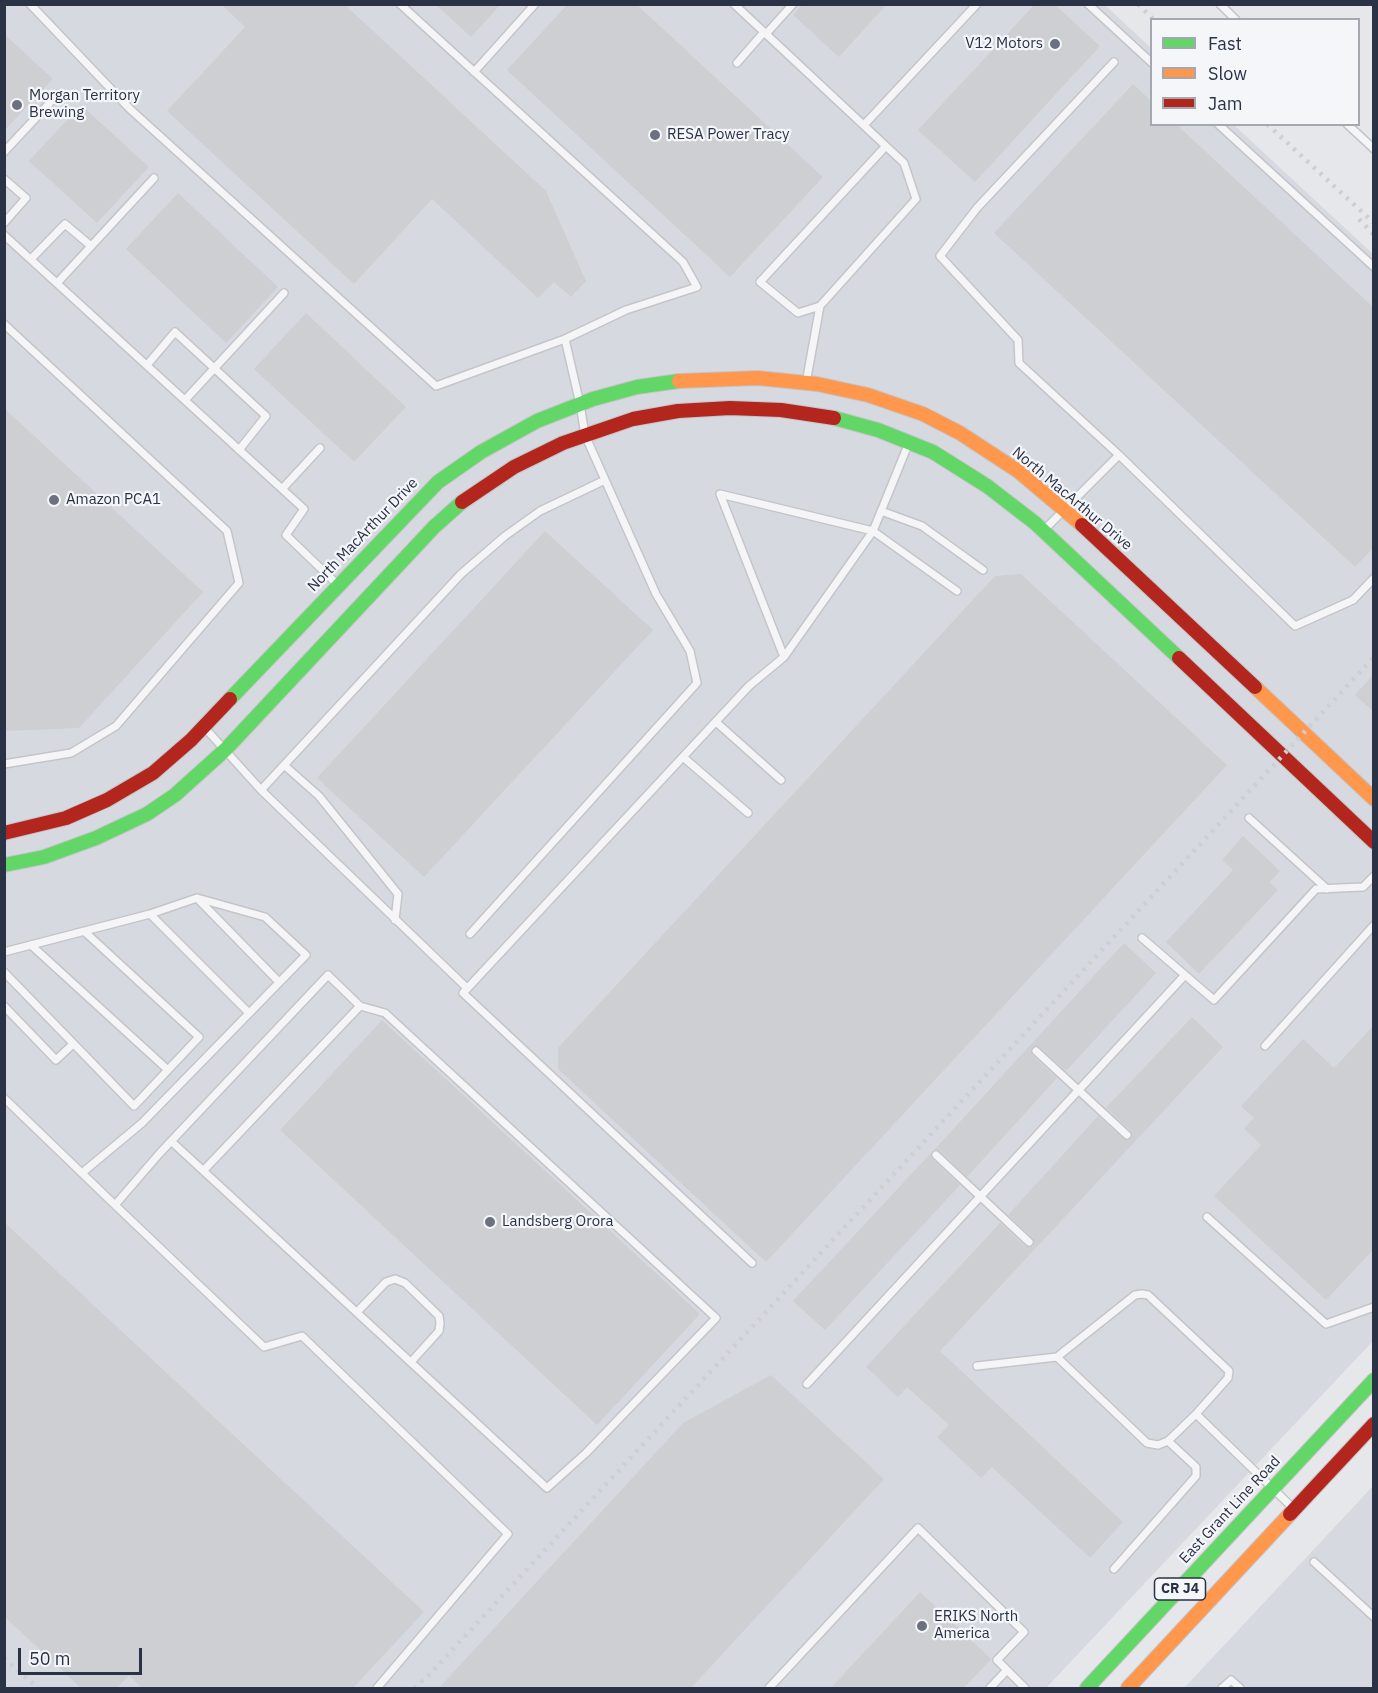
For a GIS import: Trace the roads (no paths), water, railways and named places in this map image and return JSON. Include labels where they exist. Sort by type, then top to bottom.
[{"type":"main road","name":"North MacArthur Drive","points":[[4,833],[66,818],[107,800],[153,773],[204,726],[438,482],[481,452],[537,421],[580,404],[637,387],[696,378],[758,378],[806,383],[868,395],[922,414],[960,433],[1018,471],[1065,510],[1374,800]]},
{"type":"main road","points":[[4,865],[44,857],[96,838],[147,814],[175,795],[225,750],[434,527],[470,496],[514,467],[563,443],[633,419],[678,411],[730,408],[781,410],[831,417],[878,429],[933,452],[987,486],[1043,531],[1374,842]]},
{"type":"main road","name":"East Grant Line Road","points":[[1087,1689],[1374,1380]]},
{"type":"main road","name":"CR J4","points":[[1128,1689],[1374,1424]]},
{"type":"lane","points":[[30,4],[130,109],[436,386],[565,339],[626,310],[697,287],[683,262],[400,4]]},
{"type":"lane","points":[[474,72],[535,4]]},
{"type":"lane","points":[[734,4],[864,125],[904,163],[916,199],[820,306],[798,313],[760,282],[886,146]]},
{"type":"lane","points":[[737,63],[794,4]]},
{"type":"lane","points":[[864,125],[977,4]]},
{"type":"lane","points":[[1088,4],[1150,61]]},
{"type":"lane","points":[[1220,4],[1234,18]]},
{"type":"lane","points":[[1114,62],[976,208],[940,256],[1018,340],[1019,363],[1119,455],[1295,626],[1353,600],[1374,578]]},
{"type":"lane","points":[[4,152],[58,94]]},
{"type":"lane","points":[[1220,126],[1374,267]]},
{"type":"lane","points":[[1349,126],[1374,149]]},
{"type":"lane","points":[[57,283],[154,178]]},
{"type":"lane","points":[[4,179],[26,198],[4,223]]},
{"type":"lane","points":[[31,259],[65,224],[90,246]]},
{"type":"lane","points":[[4,235],[304,509],[286,535],[338,585]]},
{"type":"lane","points":[[185,400],[284,293]]},
{"type":"lane","points":[[806,383],[820,306]]},
{"type":"lane","points":[[4,324],[227,531],[239,583],[116,726],[71,753],[4,764]]},
{"type":"lane","points":[[147,365],[175,332],[266,416],[239,450]]},
{"type":"lane","points":[[470,933],[697,683],[690,651],[656,594],[585,435],[565,339]]},
{"type":"lane","points":[[752,1263],[463,993],[750,686],[784,657],[873,531],[909,442]]},
{"type":"lane","points":[[282,489],[320,448]]},
{"type":"lane","points":[[1043,531],[1119,455]]},
{"type":"lane","points":[[261,790],[461,574],[505,536],[540,511],[605,480]]},
{"type":"lane","points":[[784,657],[720,494],[873,531],[957,591]]},
{"type":"lane","points":[[881,511],[922,526],[983,570]]},
{"type":"lane","points":[[716,722],[781,780]]},
{"type":"lane","points":[[204,726],[261,790],[395,921],[468,988]]},
{"type":"lane","points":[[684,756],[748,813]]},
{"type":"lane","points":[[284,765],[319,796],[398,894],[395,921]]},
{"type":"lane","points":[[1249,818],[1327,889]]},
{"type":"lane","points":[[1142,938],[1214,1000],[1316,889],[1364,887],[1372,882]]},
{"type":"lane","points":[[197,898],[279,982]]},
{"type":"lane","points":[[4,952],[150,914],[197,898],[265,917],[306,955],[142,1123],[82,1173]]},
{"type":"lane","points":[[150,914],[249,1013]]},
{"type":"lane","points":[[1265,1046],[1374,925]]},
{"type":"lane","points":[[4,972],[134,1106],[199,1037],[85,932]]},
{"type":"lane","points":[[31,945],[168,1070]]},
{"type":"lane","points":[[115,1204],[171,1142],[328,975],[360,1006],[385,1013],[716,1318],[586,1453],[547,1488],[171,1142]]},
{"type":"lane","points":[[807,1384],[1185,975]]},
{"type":"lane","points":[[4,1006],[56,1060],[74,1044]]},
{"type":"lane","points":[[204,1170],[360,1006]]},
{"type":"lane","points":[[1036,1051],[1127,1135]]},
{"type":"lane","points":[[4,1098],[264,1347],[302,1336],[508,1534],[377,1689]]},
{"type":"lane","points":[[936,1155],[1029,1242]]},
{"type":"lane","points":[[1207,1217],[1326,1324],[1374,1307]]},
{"type":"lane","points":[[357,1312],[386,1282],[395,1279],[410,1288],[439,1316],[440,1323],[439,1331],[411,1362]]},
{"type":"lane","points":[[977,1366],[1057,1357],[1136,1295],[1148,1295],[1229,1371],[1228,1378],[1196,1414],[1168,1441],[1158,1445],[1148,1443],[1057,1357]]},
{"type":"lane","points":[[1196,1414],[1295,1509]]},
{"type":"lane","points":[[1114,1569],[1196,1476],[1196,1467],[1168,1441]]},
{"type":"lane","points":[[769,1689],[918,1528],[1024,1632],[997,1660],[1024,1689]]},
{"type":"lane","points":[[1314,1562],[1374,1617]]},
{"type":"lane","points":[[990,1689],[1007,1670]]},
{"type":"lane","points":[[1222,1689],[1231,1680],[1240,1689]]},
{"type":"railway","points":[[1138,4],[1152,18]]},
{"type":"railway","points":[[1269,126],[1374,223]]},
{"type":"railway","points":[[1359,219],[1374,235]]},
{"type":"railway","points":[[414,1688],[428,1676],[1374,657]]},
{"type":"railway","points":[[4,1658],[38,1688]]},
{"type":"place","name":"V12 Motors","points":[[1055,44]]},
{"type":"place","name":"Morgan Territory Brewing","points":[[17,105]]},
{"type":"place","name":"RESA Power Tracy","points":[[655,135]]},
{"type":"place","name":"Amazon PCA1","points":[[54,500]]},
{"type":"place","name":"Landsberg Orora","points":[[490,1222]]},
{"type":"place","name":"ERIKS North America","points":[[922,1626]]}]
